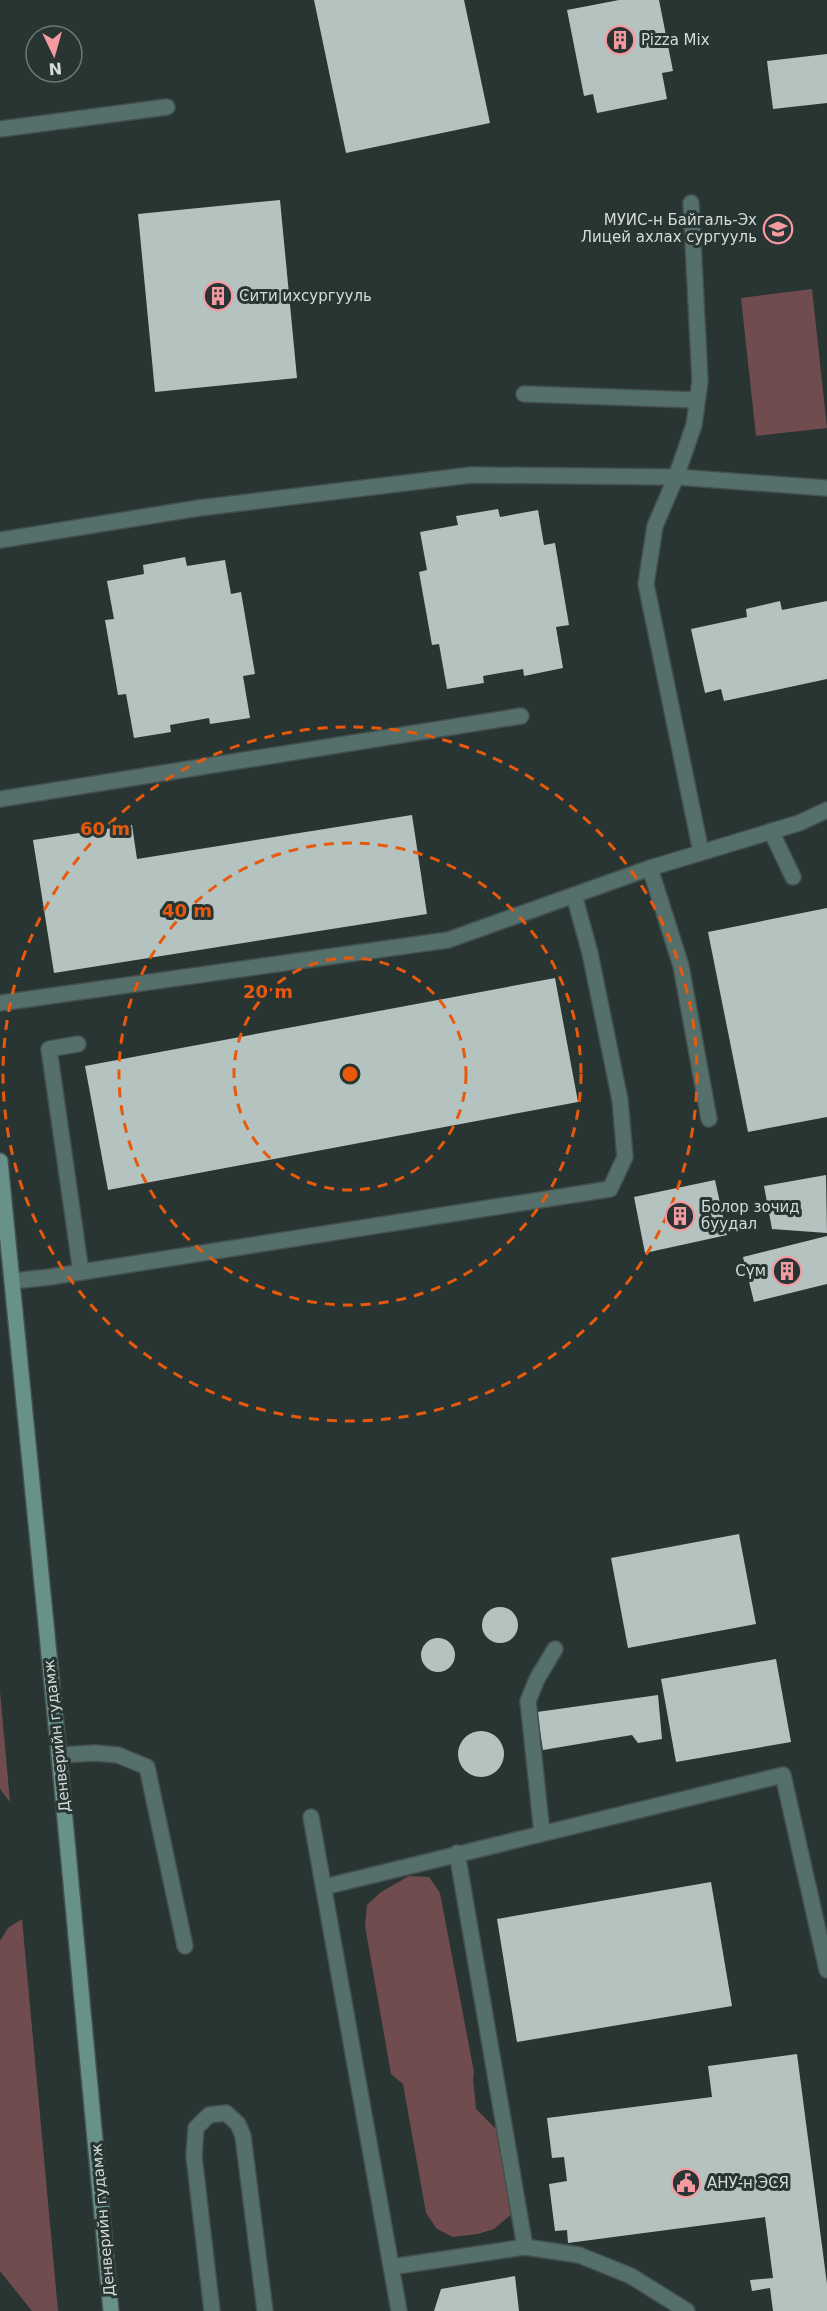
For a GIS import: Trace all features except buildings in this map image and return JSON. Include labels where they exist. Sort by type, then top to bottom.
[{"type":"street","points":[[0,129],[167,107]]},
{"type":"street","points":[[692,202],[700,381],[694,425],[676,477],[655,526],[646,584],[701,852]]},
{"type":"street","points":[[524,394],[697,400]]},
{"type":"street","points":[[0,540],[199,508],[471,475],[676,477],[827,488]]},
{"type":"street","points":[[0,799],[521,716]]},
{"type":"street","points":[[0,1003],[448,940],[650,868],[799,823],[827,810]]},
{"type":"street","points":[[771,831],[793,877]]},
{"type":"street","points":[[650,868],[681,966],[709,1119]]},
{"type":"street","points":[[13,1281],[610,1189],[625,1157],[620,1100],[590,953],[574,895]]},
{"type":"street","points":[[78,1044],[49,1049],[81,1272]]},
{"type":"street","name":"Денверийн гудамж","points":[[0,1161],[111,2311]]},
{"type":"street","points":[[542,1833],[528,1701],[537,1679],[555,1649]]},
{"type":"street","points":[[59,1755],[95,1753],[117,1755],[147,1767],[185,1946]]},
{"type":"street","points":[[324,1887],[783,1775],[827,1970]]},
{"type":"street","points":[[311,1817],[399,2311]]},
{"type":"street","points":[[457,1853],[525,2247]]},
{"type":"street","points":[[212,2311],[194,2156],[196,2128],[209,2115],[226,2113],[238,2124],[243,2136],[265,2311]]},
{"type":"street","points":[[391,2267],[525,2247],[579,2255],[631,2276],[687,2311]]},
{"type":"shaded area","points":[[812,289],[827,428],[756,436],[741,298]]},
{"type":"shaded area","points":[[0,1691],[10,1802],[0,1789]]},
{"type":"shaded area","points":[[409,1876],[429,1877],[440,1893],[474,2072],[476,2109],[497,2130],[516,2210],[494,2229],[478,2234],[453,2237],[437,2229],[426,2213],[403,2084],[391,2074],[365,1926],[367,1905],[381,1892]]},
{"type":"shaded area","points":[[22,1919],[58,2311],[32,2311],[0,2271],[0,1941],[8,1928]]},
{"type":"place","name":"Pizza Mix","points":[[620,40]]},
{"type":"place","name":"МУИС-н Байгаль-Эх Лицей ахлах сургууль","points":[[778,229]]},
{"type":"place","name":"Сити ихсургууль","points":[[218,296]]},
{"type":"place","name":"Болор зочид буудал","points":[[680,1216]]},
{"type":"place","name":"Сүм","points":[[787,1271]]},
{"type":"place","name":"АНУ-н ЭСЯ","points":[[686,2183]]}]
